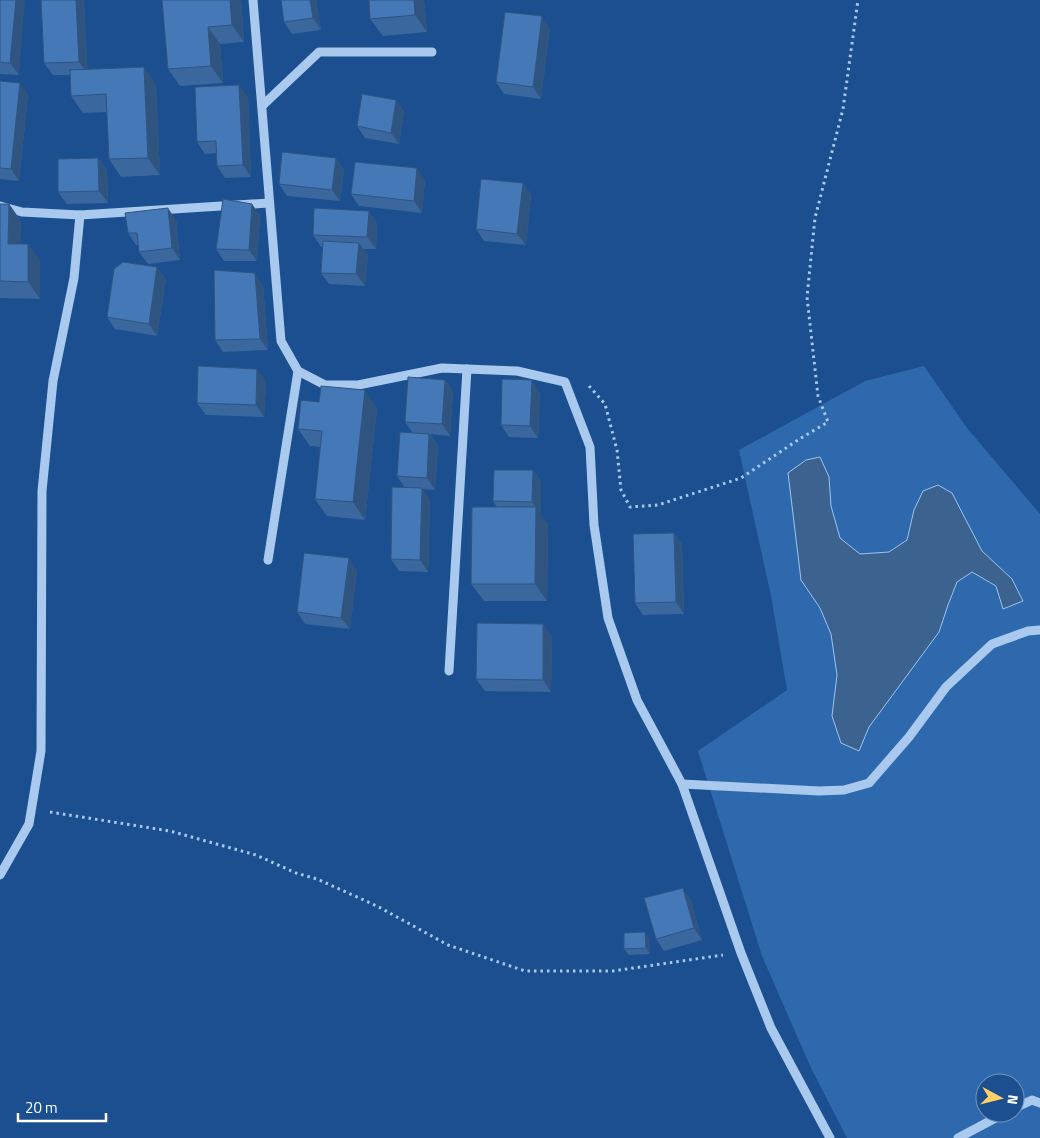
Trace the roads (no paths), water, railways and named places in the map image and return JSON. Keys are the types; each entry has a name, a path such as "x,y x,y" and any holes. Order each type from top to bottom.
{"street":[{"path":"253,0 281,341 298,371 325,385 358,385 442,368 517,371 565,382 590,447 594,525 608,618 637,700 682,784 741,954 771,1028 830,1138"},
{"path":"262,106 319,52 432,52"},
{"path":"0,206 22,212 80,215 269,203"},
{"path":"0,875 30,824 41,751 42,491 53,381 74,278 80,215"},
{"path":"449,671 467,369"},
{"path":"268,560 298,371"},
{"path":"682,784 819,791 844,790 869,783 909,738 946,687 992,644 1028,631 1040,630"},
{"path":"1025,1103 1032,1100 1040,1103"},
{"path":"958,1138 986,1123"}]}
